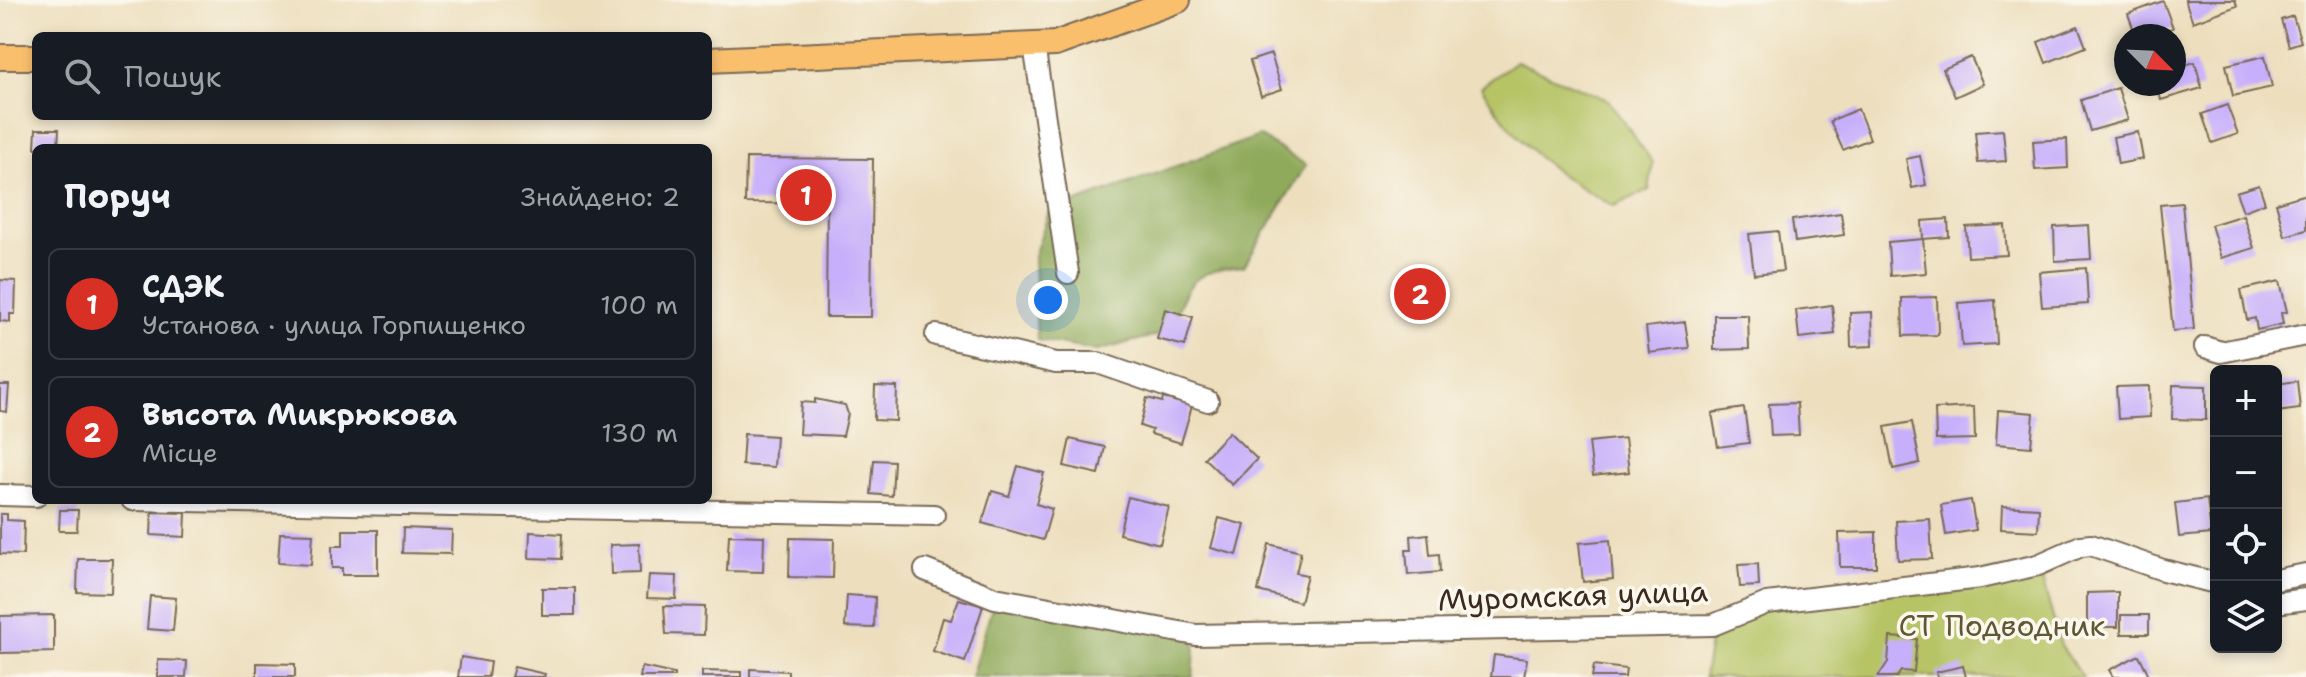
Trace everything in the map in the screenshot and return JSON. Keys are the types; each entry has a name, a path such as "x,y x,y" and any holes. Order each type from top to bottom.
{"main road":[{"path":"712,60 1055,44 1178,0"},
{"path":"0,57 32,57"}],"street":[{"path":"1034,45 1068,273"},
{"path":"936,335 1056,363 1098,363 1208,401"},
{"path":"2205,347 2221,352 2306,335"},
{"path":"0,495 32,496"},
{"path":"346,504 934,515"},
{"name":"Муромская улица","path":"925,570 995,598 1196,635 1713,625 1767,603 1980,578 2038,565 2081,546 2091,545 2163,570 2210,582"},
{"path":"2282,579 2306,574"},
{"path":"2282,602 2306,599"}],"green space":[{"path":"1516,61 1608,100 1653,163 1649,190 1614,206 1572,182 1538,157 1510,127 1481,87"},
{"path":"1259,136 1306,165 1244,266 1211,272 1193,282 1169,332 1097,351 1037,340 1034,256 1049,212"},
{"name":"СТ Подводник","path":"2038,565 2061,646 2083,677 1704,677 1713,625 1781,602"},
{"path":"995,598 1196,635 1193,677 971,677"}],"building":[{"path":"2185,0 2235,0 2237,6 2193,22"},
{"path":"2163,1 2172,24 2132,24 2128,14"},
{"path":"2293,16 2301,42 2289,46 2281,20"},
{"path":"2078,26 2086,47 2046,63 2038,42"},
{"path":"1271,54 1282,89 1261,96 1250,61"},
{"path":"2265,56 2272,87 2233,96 2226,65"},
{"path":"1971,57 1983,84 1955,97 1943,69"},
{"path":"2195,62 2202,88 2186,93 2186,65"},
{"path":"2114,89 2114,96 2120,96 2128,120 2090,131 2081,100"},
{"path":"2227,105 2238,134 2212,143 2202,114"},
{"path":"1858,109 1870,139 1843,150 1830,121"},
{"path":"36,129 59,129 58,144 35,144"},
{"path":"2003,130 2006,161 1978,163 1975,132"},
{"path":"2138,132 2143,159 2118,164 2113,137"},
{"path":"2067,139 2068,168 2035,170 2033,141"},
{"path":"1920,156 1926,185 1912,188 1906,159"},
{"path":"746,158 873,159 871,317 826,317 827,204 745,203"},
{"path":"2259,185 2265,203 2243,211 2236,192"},
{"path":"2306,194 2306,230 2285,236 2276,203"},
{"path":"2182,203 2194,329 2173,331 2160,205"},
{"path":"1841,213 1844,235 1795,242 1792,220"},
{"path":"2243,215 2254,248 2221,258 2211,225"},
{"path":"1948,219 1949,237 1923,239 1922,221"},
{"path":"2005,225 2007,255 1968,257 1966,227"},
{"path":"2089,225 2091,259 2055,261 2054,227"},
{"path":"1778,231 1783,271 1754,274 1749,234"},
{"path":"1923,239 1926,273 1890,276 1888,242"},
{"path":"2086,268 2088,304 2042,307 2039,272"},
{"path":"0,280 16,281 15,314 10,314 10,322 0,321"},
{"path":"2280,281 2287,312 2281,313 2283,324 2257,330 2255,318 2247,320 2241,290"},
{"path":"1937,297 1938,335 1903,336 1902,298"},
{"path":"1995,300 1997,344 1962,346 1959,303"},
{"path":"1832,305 1835,334 1799,338 1796,310"},
{"path":"1165,309 1193,317 1185,346 1157,339"},
{"path":"1872,312 1873,346 1851,347 1850,313"},
{"path":"1714,315 1748,315 1749,349 1714,350"},
{"path":"1685,322 1689,348 1649,353 1646,327"},
{"path":"2297,381 2300,409 2282,411 2282,383"},
{"path":"0,385 9,385 7,412 0,411"},
{"path":"2173,385 2206,386 2206,420 2172,419"},
{"path":"875,386 897,387 896,421 874,420"},
{"path":"2149,386 2150,417 2118,419 2116,387"},
{"path":"1147,398 1162,402 1163,398 1192,406 1181,443 1151,434 1152,430 1140,426"},
{"path":"815,399 845,405 848,414 843,436 799,434 801,402 815,403"},
{"path":"1797,403 1799,435 1771,436 1769,404"},
{"path":"1974,407 1975,439 1936,440 1935,409"},
{"path":"1744,408 1749,443 1718,447 1712,413"},
{"path":"1998,410 2034,413 2031,447 1996,444"},
{"path":"1912,422 1920,463 1893,469 1885,427"},
{"path":"1229,432 1257,459 1232,485 1204,458"},
{"path":"744,434 776,436 774,467 742,465"},
{"path":"1625,438 1629,472 1593,476 1589,442"},
{"path":"1070,439 1105,447 1099,474 1064,466"},
{"path":"874,460 894,461 892,496 871,494"},
{"path":"1018,466 1044,473 1036,504 1052,509 1043,540 982,523 992,491 1009,496"},
{"path":"1128,497 1169,507 1160,544 1119,534"},
{"path":"2207,499 2210,534 2179,537 2175,503"},
{"path":"1971,500 1976,530 1946,535 1941,505"},
{"path":"2002,506 2039,508 2038,531 2001,529"},
{"path":"60,510 78,510 77,531 59,531"},
{"path":"152,512 186,513 185,537 151,535"},
{"path":"0,514 7,514 7,520 24,521 23,555 0,554"},
{"path":"1219,518 1245,525 1237,555 1211,548"},
{"path":"1930,519 1932,559 1898,560 1896,521"},
{"path":"403,528 452,530 451,554 402,553"},
{"path":"343,530 378,530 378,575 342,575 342,568 332,568 332,546 343,546"},
{"path":"530,532 562,534 561,559 529,558"},
{"path":"1876,532 1876,567 1840,567 1839,533"},
{"path":"280,533 313,534 311,565 278,563"},
{"path":"1428,534 1430,555 1439,554 1440,572 1408,575 1406,550 1412,550 1411,536"},
{"path":"729,535 764,536 763,572 727,571"},
{"path":"790,538 834,539 833,578 789,577"},
{"path":"1610,540 1613,579 1583,582 1579,543"},
{"path":"639,544 640,573 611,574 610,545"},
{"path":"1269,544 1301,552 1296,573 1307,575 1300,602 1258,591"},
{"path":"78,559 112,559 111,593 77,592"},
{"path":"1758,564 1759,586 1740,587 1738,565"},
{"path":"649,575 677,576 676,599 647,598"},
{"path":"542,588 575,588 575,615 542,615"},
{"path":"2118,592 2118,627 2087,627 2087,593"},
{"path":"847,595 875,597 874,628 845,627"},
{"path":"150,596 176,598 173,631 147,629"},
{"path":"959,599 983,606 965,662 933,651 943,618 951,620"},
{"path":"664,606 705,607 704,635 666,634"},
{"path":"54,615 54,652 0,653 0,616"},
{"path":"2121,615 2149,615 2149,634 2121,634"},
{"path":"1890,637 1917,639 1914,672 1901,671 1897,677 1878,677 1888,662"},
{"path":"1494,655 1527,659 1524,677 1491,677"},
{"path":"2139,655 2150,677 2113,677 2109,670"},
{"path":"461,657 490,662 488,677 458,677"},
{"path":"158,660 187,661 186,677 158,677"},
{"path":"257,663 295,664 295,677 257,677"},
{"path":"1594,665 1626,669 1625,677 1592,677"},
{"path":"1963,666 1966,677 1937,677 1936,672"},
{"path":"514,667 545,674 544,677 511,677"},
{"path":"642,667 674,674 674,677 640,677"},
{"path":"750,669 788,671 788,677 750,677"},
{"path":"702,671 741,672 741,677 702,677"}],"place":[{"name":"СДЭК","path":"806,195"},
{"name":"Высота Микрюкова","path":"1420,294"}]}
